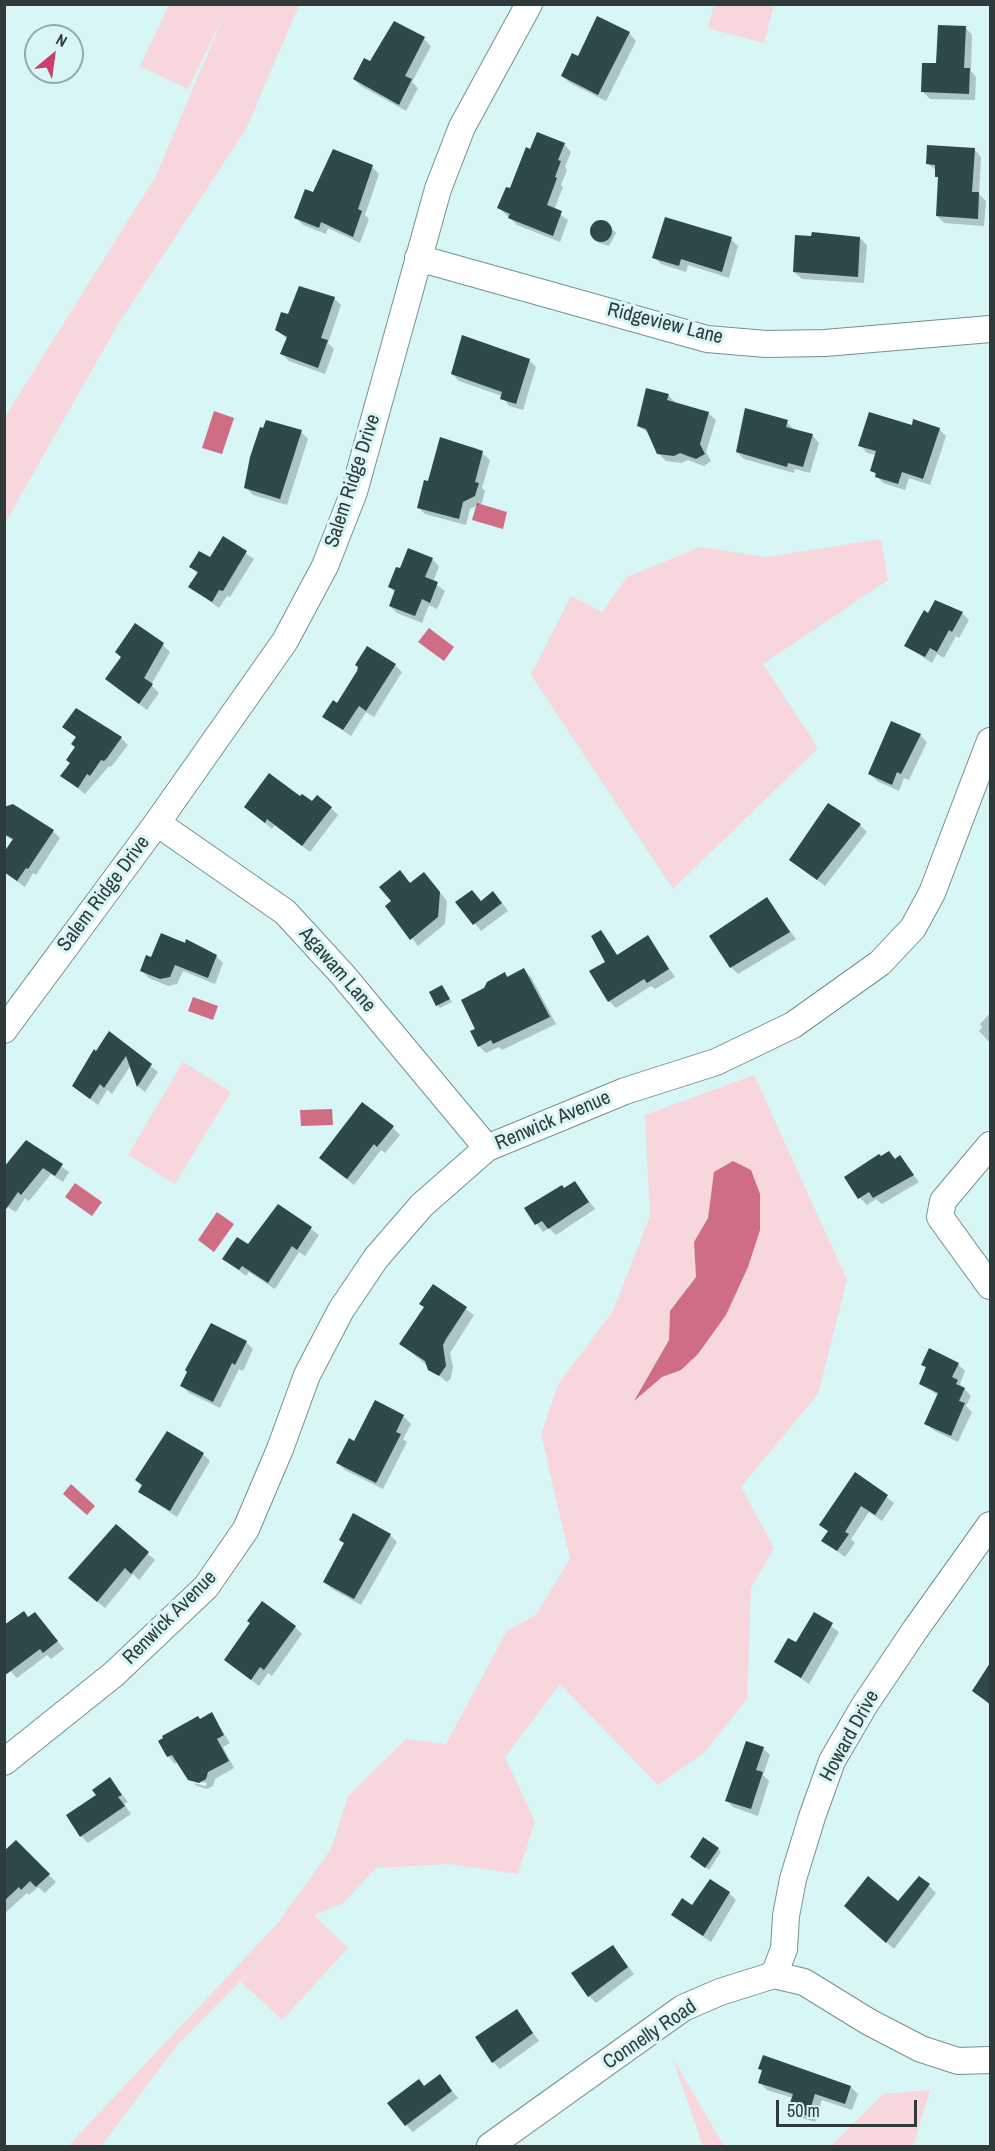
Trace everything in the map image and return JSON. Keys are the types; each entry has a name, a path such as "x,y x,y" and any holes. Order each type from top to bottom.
{"street":[{"name":"Salem Ridge Drive","path":"4,1030 157,823 285,641 325,566 354,492 438,189 462,127 529,4"},
{"name":"Ridgeview Lane","path":"418,258 706,339 766,344 825,343 990,329"},
{"name":"Renwick Avenue","path":"4,1762 114,1674 206,1587 246,1529 280,1449 307,1375 341,1310 376,1258 422,1206 487,1148 625,1090 726,1058 793,1025 880,963 914,928 933,893 990,741"},
{"name":"Agawam Lane","path":"157,823 285,912 342,974 487,1148"},
{"path":"990,1145 943,1201 940,1217 990,1286"},
{"name":"Howard Drive","path":"774,1975 784,1949 786,1916 794,1879 812,1817 832,1761 864,1706 990,1525"},
{"path":"774,1975 804,1982 869,2022 921,2049 958,2061 990,2060"},
{"name":"Connelly Road","path":"490,2146 683,2008 720,1992 774,1975"}],"shaded area":[{"path":"169,5 299,5 246,129 117,326 5,523 5,417 156,176 227,8 188,89 140,66"},
{"path":"714,5 774,5 764,43 708,28"},
{"path":"214,411 234,418 222,454 202,448"},
{"path":"477,503 507,512 503,529 472,520"},
{"path":"881,539 888,580 763,664 818,748 673,889 531,675 571,596 602,612 627,577 700,547 766,557"},
{"path":"429,628 454,647 444,661 418,642"},
{"path":"193,997 218,1006 213,1020 188,1011"},
{"path":"183,1062 231,1092 175,1184 128,1155"},
{"path":"754,1075 847,1280 818,1394 741,1487 774,1548 751,1588 747,1699 704,1753 658,1785 560,1684 505,1757 535,1822 518,1874 449,1864 376,1868 343,1903 314,1915 348,1948 282,2020 241,1982 261,1960 179,2043 101,2146 68,2146 278,1923 331,1849 348,1796 406,1739 446,1744 507,1631 536,1615 570,1559 541,1434 559,1383 613,1311 650,1216 645,1115","holes":["714,1172 726,1315 698,1354 681,1370 662,1377 635,1399 669,1340 670,1311 696,1277 694,1242 708,1218"]},
{"path":"332,1109 333,1125 301,1126 300,1110"},
{"path":"733,1161 751,1170 760,1194 760,1230 748,1267 726,1315 698,1354 681,1370 662,1377 634,1401 669,1340 670,1311 696,1277 694,1242 708,1218 714,1172"},
{"path":"75,1183 102,1202 92,1216 65,1197"},
{"path":"217,1212 234,1224 214,1252 198,1240"},
{"path":"71,1484 95,1506 87,1515 63,1494"},
{"path":"672,2057 724,2146 703,2146"},
{"path":"930,2090 913,2146 831,2146 883,2094"}],"building":[{"path":"597,16 630,32 598,95 561,76 572,53 578,56"},
{"path":"394,21 425,37 405,76 412,79 399,105 353,79 364,58 370,61"},
{"path":"938,25 966,26 964,68 970,68 969,94 921,92 922,63 936,63"},
{"path":"537,132 565,143 558,160 561,161 555,177 557,178 547,205 562,211 553,236 508,218 510,214 497,208 506,187 510,188 526,147 530,149"},
{"path":"927,145 975,148 972,192 979,192 978,219 936,216 938,177 935,177 935,165 926,164"},
{"path":"333,149 373,165 358,209 362,211 353,237 321,222 319,228 294,218 305,189 313,192"},
{"path":"665,217 732,237 722,272 681,259 679,266 652,258"},
{"path":"601,220 609,223 612,231 609,239 601,242 593,239 590,231 593,223"},
{"path":"812,232 860,237 858,277 793,272 795,235 811,236"},
{"path":"299,286 335,297 321,338 328,340 318,368 280,354 287,337 275,330 281,312 288,314"},
{"path":"462,335 530,359 516,404 500,399 502,392 451,374"},
{"path":"646,388 669,394 667,400 709,412 700,444 705,454 696,459 680,453 674,456 657,454 646,429 637,426"},
{"path":"745,408 788,420 786,427 813,434 803,467 788,463 787,467 736,452"},
{"path":"869,412 912,425 913,419 940,428 923,479 902,472 898,484 875,477 876,473 870,471 876,451 858,446"},
{"path":"266,420 302,430 280,499 244,488 250,457 260,427 263,428"},
{"path":"440,437 483,451 475,482 479,483 475,496 463,502 459,519 417,508 424,480 428,481"},
{"path":"223,536 247,551 223,591 219,590 212,602 188,587 198,572 189,567 199,551 210,557"},
{"path":"408,548 433,558 425,577 438,582 430,603 422,599 415,616 389,606 395,590 388,587 396,567 400,568"},
{"path":"935,600 963,612 952,632 949,630 937,652 930,648 925,657 904,646 924,610 928,613"},
{"path":"135,623 164,643 144,678 153,684 139,704 105,679 121,657 115,652"},
{"path":"367,646 396,664 366,711 359,706 343,730 322,717 333,700 337,703 357,671 358,667 355,665"},
{"path":"76,708 122,737 107,758 104,761 101,760 90,776 87,774 78,788 60,776 70,763 66,760 75,747 71,744 76,737 62,727"},
{"path":"891,721 921,734 901,774 897,772 892,785 868,774"},
{"path":"269,773 300,796 302,794 312,801 317,795 332,807 302,846 267,819 265,823 244,807"},
{"path":"828,803 861,824 817,880 789,860"},
{"path":"13,804 54,830 28,869 26,868 17,881 4,872 4,852 13,839 4,834 4,807"},
{"path":"400,870 410,883 424,872 440,892 438,917 410,940 385,906 391,901 379,887"},
{"path":"472,890 481,901 493,891 502,903 473,925 455,902"},
{"path":"767,897 790,932 730,968 709,936"},
{"path":"601,930 617,955 648,935 669,969 647,983 644,979 608,1002 589,971 605,962 591,936"},
{"path":"161,933 185,943 186,939 217,955 208,978 175,965 170,977 160,979 140,971 146,955 151,957"},
{"path":"524,968 550,1017 493,1044 491,1040 478,1047 470,1031 475,1029 461,1000 484,988 487,982 505,972 507,977"},
{"path":"442,985 450,999 436,1006 429,992"},
{"path":"109,1031 152,1064 137,1087 126,1056 104,1088 100,1084 90,1099 72,1086 94,1049 96,1051"},
{"path":"362,1102 394,1126 377,1147 374,1144 347,1179 319,1158"},
{"path":"26,1140 63,1164 55,1176 43,1168 21,1195 18,1192 4,1212 4,1167"},
{"path":"889,1151 895,1159 900,1155 914,1175 873,1198 869,1192 858,1199 844,1177 879,1154 881,1156"},
{"path":"575,1181 589,1202 548,1229 542,1221 535,1225 524,1208 562,1185 564,1188"},
{"path":"278,1204 312,1227 297,1250 292,1246 268,1283 242,1266 239,1270 222,1259 237,1237 248,1244"},
{"path":"433,1284 467,1307 443,1345 446,1366 439,1376 428,1370 425,1361 399,1344 424,1307 419,1304"},
{"path":"211,1323 247,1341 235,1365 232,1363 213,1402 180,1386 187,1372 185,1370"},
{"path":"929,1348 959,1363 952,1377 958,1380 956,1384 965,1388 959,1401 965,1403 951,1436 924,1424 938,1393 919,1384 926,1367 921,1365"},
{"path":"375,1400 404,1415 396,1432 401,1434 376,1483 336,1463 349,1438 354,1441"},
{"path":"167,1431 204,1453 170,1511 138,1492 142,1485 135,1480"},
{"path":"855,1472 888,1495 875,1515 861,1506 845,1532 849,1534 837,1551 821,1541 828,1531 819,1525"},
{"path":"353,1513 391,1534 354,1599 323,1582 344,1543 339,1540"},
{"path":"116,1524 149,1552 131,1574 125,1568 97,1602 68,1578"},
{"path":"262,1601 296,1626 264,1670 260,1667 251,1680 224,1660 250,1623 247,1621"},
{"path":"24,1611 28,1617 35,1612 58,1641 43,1653 40,1649 4,1676 4,1625"},
{"path":"814,1612 833,1623 801,1678 774,1662 788,1638 796,1642"},
{"path":"990,1663 990,1704 972,1691"},
{"path":"212,1712 224,1735 217,1739 229,1761 208,1772 206,1779 199,1783 188,1780 172,1755 167,1757 158,1741 163,1738 162,1736 198,1716 200,1719"},
{"path":"746,1741 764,1747 756,1770 763,1772 751,1809 725,1801"},
{"path":"110,1777 122,1795 118,1797 125,1806 80,1837 66,1815 96,1795 92,1790"},
{"path":"703,1837 719,1848 705,1868 690,1857"},
{"path":"16,1840 50,1874 36,1887 30,1881 21,1890 19,1887 4,1901 4,1851"},
{"path":"868,1876 898,1901 919,1876 930,1884 886,1943 844,1906"},
{"path":"710,1879 730,1892 703,1936 671,1915 682,1898 692,1905"},
{"path":"613,1945 628,1967 588,1997 571,1973"},
{"path":"517,2009 533,2033 492,2063 475,2037"},
{"path":"763,2055 851,2086 845,2104 815,2094 808,2116 788,2109 793,2094 758,2083 762,2070 758,2069"},
{"path":"440,2074 452,2091 405,2126 387,2103 419,2079 424,2086"}]}
